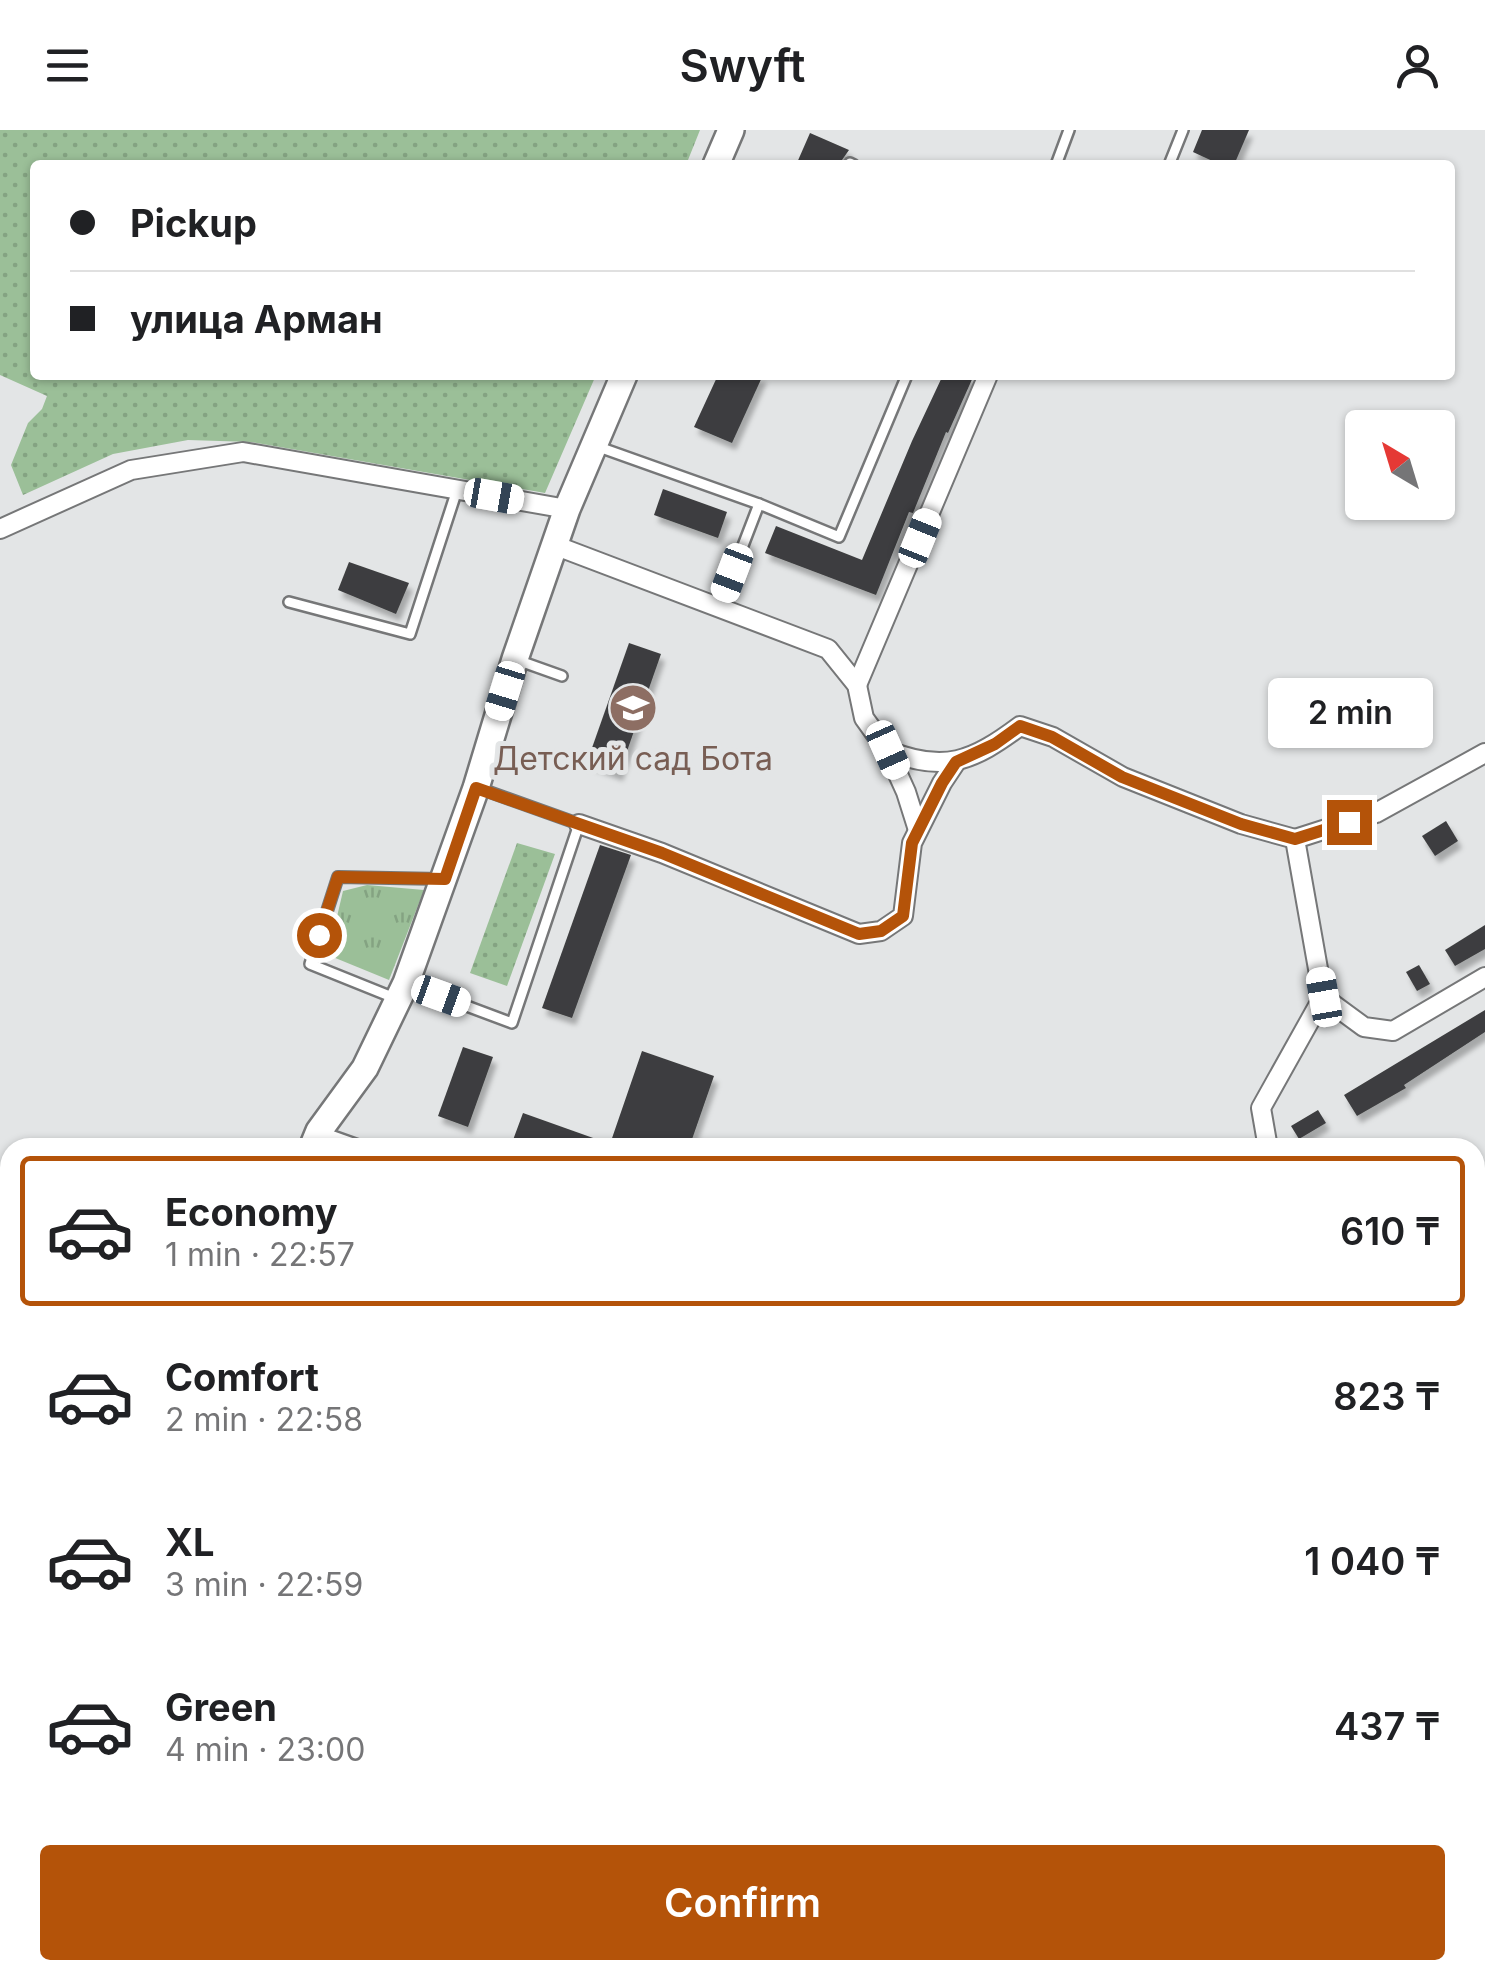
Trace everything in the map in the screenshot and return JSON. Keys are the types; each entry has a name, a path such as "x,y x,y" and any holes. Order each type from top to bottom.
{"main road":[{"path":"718,160 731,130"},
{"path":"316,1138 365,1068 402,991 476,788 566,509 622,380"}],"street":[{"path":"858,684 986,380"},
{"path":"0,529 131,470 243,452 566,509"},
{"path":"554,545 828,649 858,684 864,718 888,750 918,830"},
{"path":"888,750 930,762 956,762 995,744 1020,726 1052,737 1122,777 1241,824 1295,839 1376,813 1485,753"},
{"path":"579,824 662,853 859,934 881,931 903,916 912,843 956,762"},
{"path":"1266,1138 1261,1108 1324,997 1295,839"},
{"path":"1324,997 1364,1027 1393,1031 1485,977"}],"lane":[{"path":"1058,160 1069,130"},
{"path":"1171,160 1183,130"},
{"path":"594,445 839,537 905,380"},
{"path":"289,602 410,634 457,490"},
{"path":"719,608 759,504"},
{"path":"515,659 562,676"},
{"path":"445,879 338,877 310,964 512,1022 579,824 476,788"}],"green space":[{"path":"0,130 700,130 688,160 30,160 30,380 594,380 545,493 251,442 188,440 113,454 23,495 11,465 28,423 42,409 47,396 0,375"},
{"path":"517,843 555,854 507,986 470,973"},
{"path":"367,885 424,890 389,980 328,955 343,891"}],"building":[{"path":"1202,130 1249,130 1236,160 1210,160 1193,152"},
{"path":"810,133 849,150 842,160 798,160"},
{"path":"716,380 761,380 732,443 694,427"},
{"path":"941,380 972,380 913,513 909,512 876,595 765,553 776,526 862,560"},
{"path":"663,489 727,512 718,538 654,515"},
{"path":"349,562 409,583 396,614 338,590"},
{"path":"629,643 661,654 619,774 587,762"},
{"path":"1446,821 1458,841 1435,856 1422,836"},
{"path":"600,845 631,855 572,1018 542,1008"},
{"path":"1485,925 1485,949 1455,966 1445,950"},
{"path":"1419,965 1430,984 1417,991 1406,972"},
{"path":"1485,1010 1485,1032 1404,1085 1406,1088 1357,1116 1344,1095"},
{"path":"463,1047 493,1057 468,1127 438,1116"},
{"path":"642,1051 714,1076 692,1138 612,1138"},
{"path":"1318,1110 1326,1123 1301,1138 1291,1126"},
{"path":"523,1113 593,1138 514,1138"}],"place":[{"name":"Детский сад Бота","path":"633,708"}],"route":[{"path":"319,935 338,877 445,879 476,788 662,853 859,934 881,931 903,916 912,843 956,762 995,744 1020,726 1052,737 1122,777 1241,824 1295,839 1349,822"}]}
